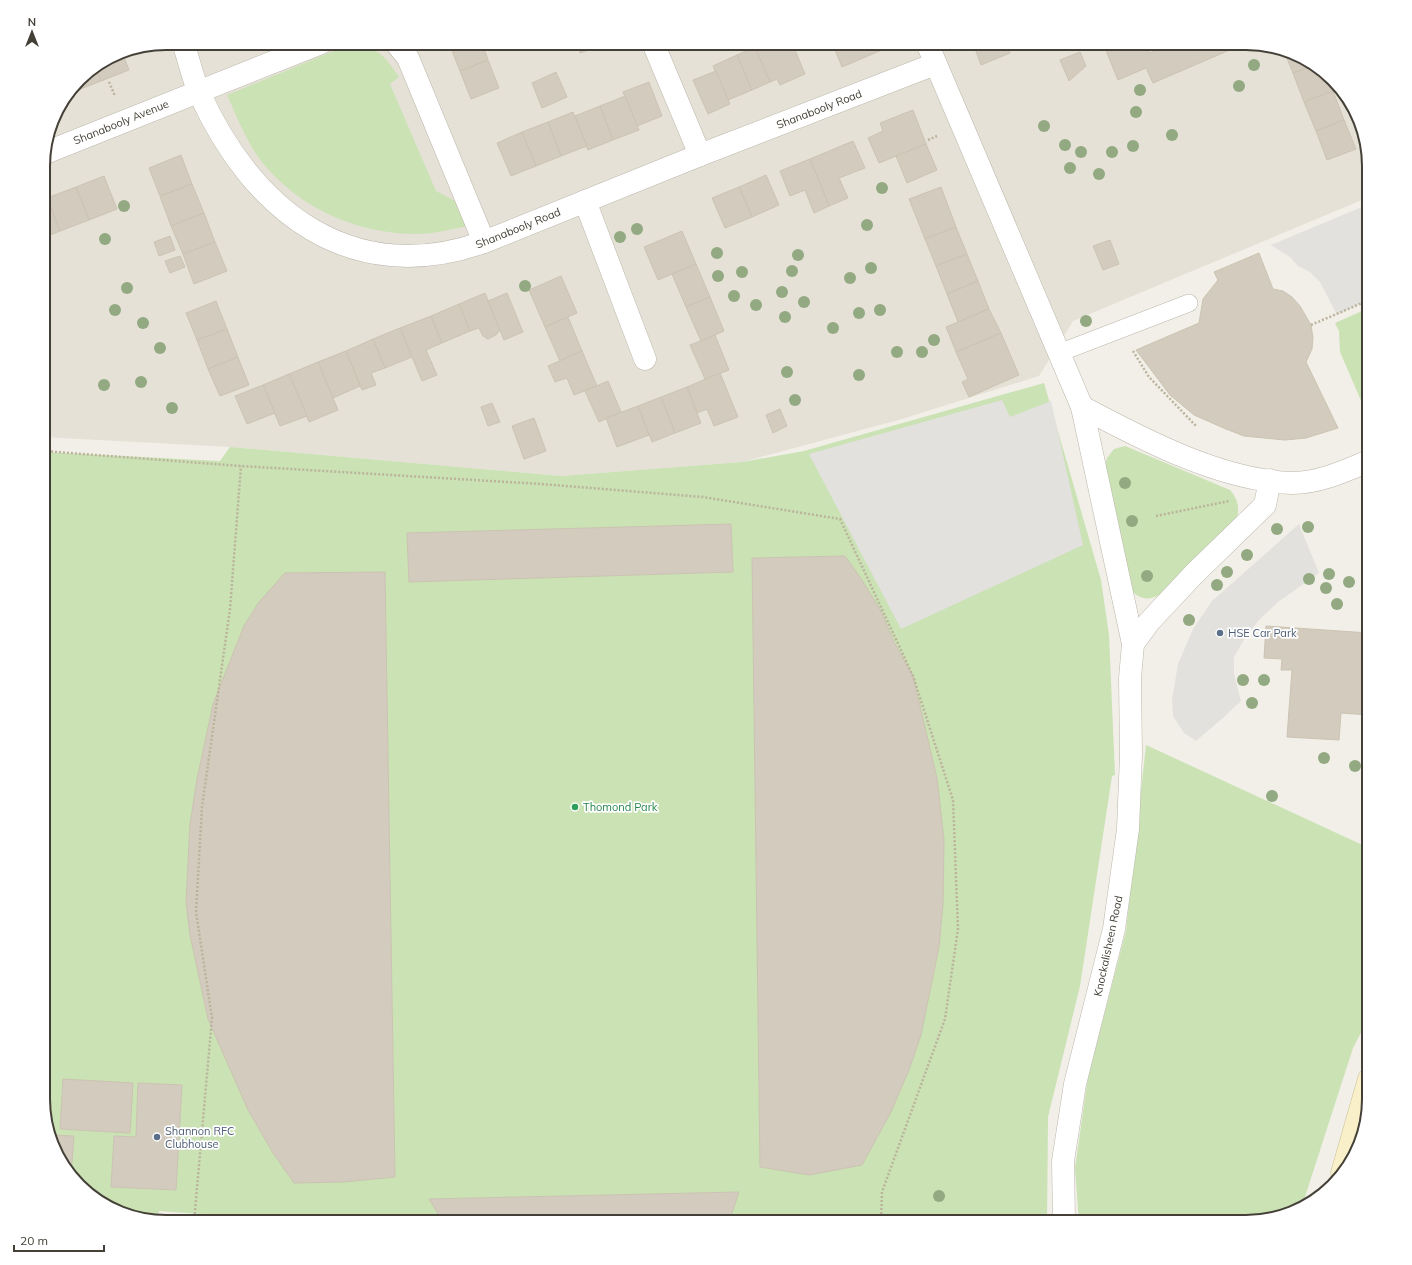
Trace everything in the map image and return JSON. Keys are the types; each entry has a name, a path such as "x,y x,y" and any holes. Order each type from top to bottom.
{"main road":[{"path":"1347,1154 1362,1104"}],"street":[{"name":"Shanabooly Road","path":"185,50 198,91 215,124 246,173 277,204 297,221 358,250 401,256 423,256 465,249 700,155 935,64"},
{"name":"Shanabooly Avenue","path":"51,151 303,50"},
{"path":"402,50 408,58 484,242"},
{"path":"656,50 700,155"},
{"name":"Knockalisheen Road","path":"930,50 1058,354 1082,407 1133,644 1128,829 1114,929 1075,1084 1063,1161 1064,1215"},
{"path":"585,202 645,359"},
{"path":"1082,407 1201,463 1234,474 1294,483 1315,480 1337,474 1362,464"},
{"path":"1133,644 1149,622 1194,574 1265,504 1270,480"}],"lane":[{"path":"1058,354 1189,303"}],"path":[{"path":"1311,325 1362,303"},
{"path":"1124,328 1136,358 1149,377 1197,428"},
{"path":"50,452 241,466 541,484 695,497 840,519 913,676 953,800 958,929 945,1020 882,1192 882,1215"},
{"path":"195,1215 212,1018 196,912 201,814 230,609 241,466"},
{"path":"1156,516 1234,500 1265,504"}],"shaded area":[{"path":"159,50 1253,50 1283,56 1297,62 1316,74 1328,84 1338,96 1350,115 1358,136 1362,159 1362,200 1073,321 1039,376 902,419 742,462 561,476 230,447 50,437 50,159 54,136 66,108 84,84 108,66 129,56"},
{"path":"1362,207 1362,302 1337,315 1320,282 1310,272 1298,266 1290,257 1271,245"},
{"path":"1002,400 1010,417 1051,401 1083,545 901,629 809,454"},
{"name":"HSE Car Park","path":"1299,524 1319,573 1278,602 1259,620 1245,638 1234,657 1234,674 1241,701 1196,741 1184,733 1173,716 1172,699 1178,664 1193,629 1212,601"}],"green space":[{"path":"336,50 374,50 378,52 383,56 399,77 390,84 436,191 457,202 468,226 423,234 396,233 355,225 317,208 299,197 283,184 261,161 244,134 227,95"},
{"path":"1362,311 1362,403 1340,352 1339,331 1335,323"},
{"name":"Thomond Park","path":"1044,383 1101,580 1109,635 1115,775 1112,776 1080,986 1048,1117 1047,1215 216,1215 159,1211 158,1215 136,1211 115,1203 96,1191 84,1181 74,1169 62,1150 54,1129 50,1106 50,452 220,461 230,447 561,476 742,462 804,451"},
{"path":"1125,446 1230,490 1236,499 1238,506 1237,517 1159,595 1151,598 1140,597 1130,589 1105,465 1107,458 1114,449"},
{"path":"1146,745 1362,845 1362,1031 1353,1048 1304,1198 1283,1209 1253,1215 1078,1215 1075,1168 1088,1077 1126,931"}],"building":[{"path":"452,50 484,50 488,60 460,71"},
{"path":"579,50 588,50 580,53"},
{"path":"748,50 756,50 770,82 752,90 737,55"},
{"path":"756,50 795,50 805,74 780,85 777,79 770,82"},
{"path":"835,50 882,50 842,67"},
{"path":"976,50 1009,50 1010,53 981,65"},
{"path":"1106,50 1148,50 1150,53 1157,50 1230,50 1153,83 1146,68 1118,80"},
{"path":"1080,52 1086,66 1069,81 1060,60"},
{"path":"737,55 752,90 728,100 713,66"},
{"path":"124,58 129,70 101,81 98,73"},
{"path":"1287,58 1307,68 1293,73"},
{"path":"488,60 499,88 471,99 460,71"},
{"path":"1307,68 1328,84 1333,91 1304,102 1293,73"},
{"path":"716,71 730,104 708,114 693,80"},
{"path":"556,72 567,97 542,108 532,83"},
{"path":"98,73 101,81 79,89"},
{"path":"649,82 662,116 637,126 623,92"},
{"path":"1333,91 1344,120 1316,131 1304,102"},
{"path":"625,96 639,130 613,140 600,106"},
{"path":"600,106 613,140 588,150 575,116"},
{"path":"913,110 926,144 879,163 868,138 883,131 880,123"},
{"path":"573,112 587,146 561,156 548,122"},
{"path":"1344,120 1356,149 1327,160 1316,131"},
{"path":"548,122 561,156 536,166 522,132"},
{"path":"522,132 536,166 511,176 497,143"},
{"path":"853,141 865,168 839,178 848,198 829,206 810,159"},
{"path":"926,144 937,170 907,183 896,156"},
{"path":"181,155 192,184 160,196 149,168"},
{"path":"810,159 829,206 814,213 805,190 790,196 780,171"},
{"path":"766,175 779,205 752,217 739,187"},
{"path":"104,176 117,209 89,220 76,187"},
{"path":"192,184 204,213 171,226 160,196"},
{"path":"76,187 89,220 60,231 50,206 50,197"},
{"path":"739,187 752,217 725,228 712,198"},
{"path":"941,187 956,227 925,239 909,199"},
{"path":"50,206 60,231 50,235"},
{"path":"204,213 215,242 183,254 171,226"},
{"path":"956,227 967,254 936,266 925,239"},
{"path":"682,231 696,264 658,280 644,247"},
{"path":"170,236 175,250 159,256 154,242"},
{"path":"1110,240 1119,264 1103,270 1093,246"},
{"path":"215,242 227,271 194,284 183,254"},
{"path":"1259,253 1273,289 1283,291 1292,297 1300,306 1311,325 1313,338 1312,349 1306,362 1338,428 1306,438 1285,440 1244,436 1194,415 1170,395 1136,350 1199,323 1203,299 1218,280 1214,272"},
{"path":"967,254 978,281 947,294 936,266"},
{"path":"180,256 185,267 170,273 165,261"},
{"path":"696,264 710,297 686,307 672,274"},
{"path":"561,276 577,313 545,327 529,290"},
{"path":"978,281 989,309 958,322 947,294"},
{"path":"485,293 500,330 496,335 488,339 483,336 479,328 470,331 459,304"},
{"path":"507,293 523,332 504,340 488,301"},
{"path":"710,297 724,331 701,341 686,307"},
{"path":"216,301 227,329 197,340 186,313"},
{"path":"459,304 470,331 442,343 431,316"},
{"path":"989,309 1001,333 956,352 946,327"},
{"path":"431,316 442,343 426,350 437,375 422,381 400,328"},
{"path":"568,317 582,351 560,361 545,327"},
{"path":"400,328 412,357 385,368 373,339"},
{"path":"227,329 238,357 208,369 197,340"},
{"path":"1001,333 1019,375 969,397 962,382 968,379 956,352"},
{"path":"715,335 729,370 705,379 690,345"},
{"path":"373,339 385,368 371,373 376,385 362,390 346,351"},
{"path":"346,351 360,386 333,398 318,362"},
{"path":"582,351 597,386 574,395 567,378 555,382 548,366"},
{"path":"238,357 249,385 220,396 208,369"},
{"path":"318,362 338,410 309,422 289,374"},
{"path":"720,373 738,417 714,426 707,409 697,413 687,387"},
{"path":"289,374 307,416 280,426 263,385"},
{"path":"608,381 621,412 599,422 585,391"},
{"path":"263,385 275,413 247,424 235,396"},
{"path":"687,387 701,423 675,433 661,397"},
{"path":"661,397 675,433 652,442 638,406"},
{"path":"492,403 500,422 488,426 481,407"},
{"path":"638,406 649,435 617,447 606,418"},
{"path":"780,409 787,426 773,433 766,415"},
{"path":"534,418 546,451 524,459 512,426"},
{"path":"731,524 733,572 409,582 407,533"},
{"path":"845,556 881,611 894,642 913,676 937,778 944,840 943,904 939,947 921,1035 909,1070 891,1112 862,1165 809,1175 760,1167 752,558"},
{"path":"385,572 395,1177 344,1182 294,1183 273,1153 248,1110 208,1019 190,935 186,902 190,824 197,779 213,704 244,626 259,602 285,573"},
{"path":"1266,626 1362,633 1362,714 1341,713 1339,740 1287,737 1292,670 1281,670 1282,659 1264,658"},
{"path":"63,1079 133,1083 130,1133 60,1129"},
{"name":"Shannon RFC Clubhouse","path":"138,1083 182,1085 176,1190 111,1187 114,1136 136,1137"},
{"path":"56,1135 74,1136 72,1166 62,1150"},
{"path":"739,1192 731,1215 439,1215 429,1199"}],"place":[{"name":"HSE Car Park","path":"1220,633"},
{"name":"Thomond Park","path":"575,807"},
{"name":"Shannon RFC Clubhouse","path":"157,1137"}]}
